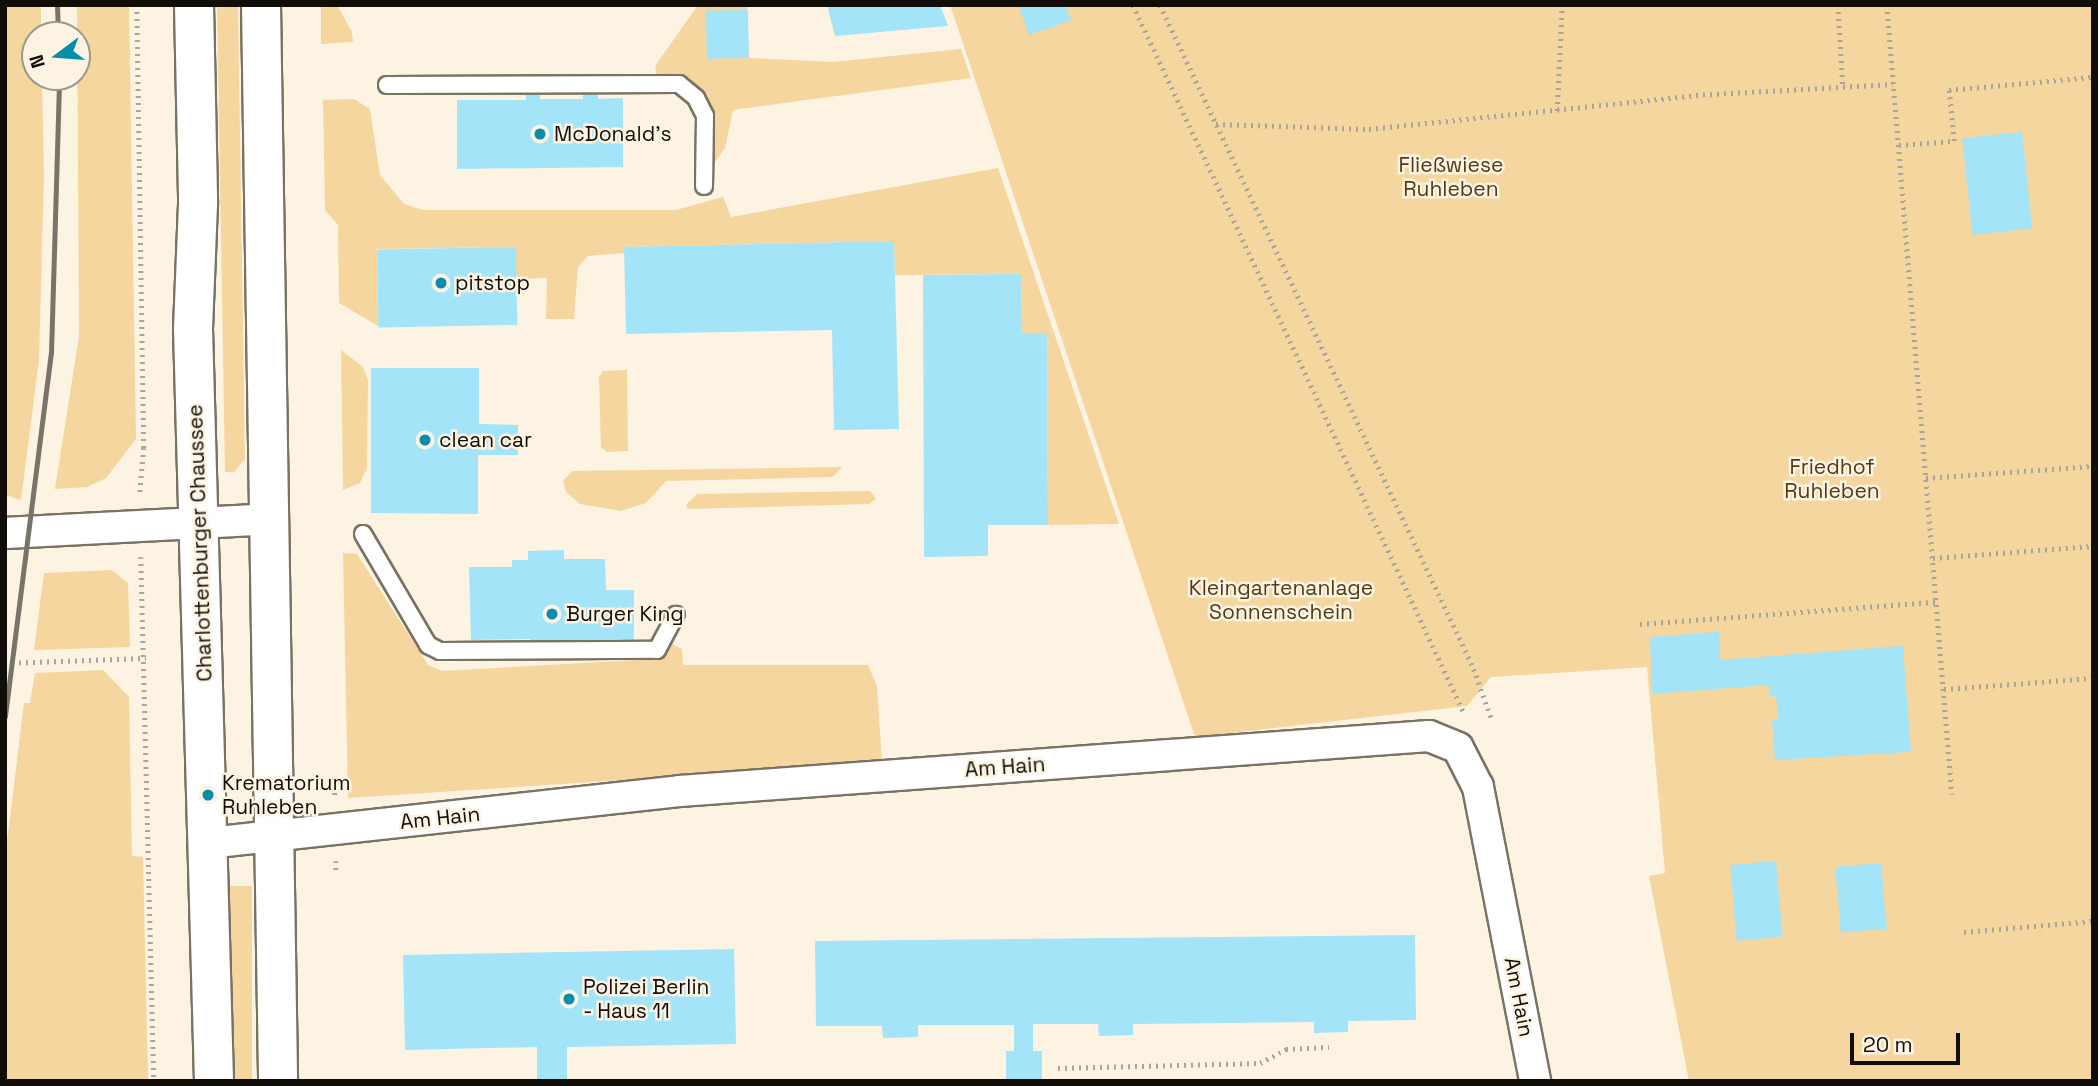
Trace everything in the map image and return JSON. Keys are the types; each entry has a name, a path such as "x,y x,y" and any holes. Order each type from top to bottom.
{"main road":[{"name":"Charlottenburger Chaussee","path":"194,5 198,204 193,329 214,1081"},
{"path":"261,5 278,1081"}],"street":[{"path":"5,533 269,519"},
{"name":"Am Hain","path":"209,843 680,791 1429,736 1458,748 1478,787 1535,1081"}],"lane":[{"path":"387,85 679,84 696,98 705,116 704,186"},
{"path":"363,534 428,645 440,651 657,650 676,615"}],"path":[{"path":"137,5 144,448 140,486"},
{"path":"1133,5 1468,721"},
{"path":"1160,5 1474,669 1492,720"},
{"path":"1557,111 1562,5"},
{"path":"1838,5 1843,85"},
{"path":"1887,5 1952,794"},
{"path":"1899,145 1954,141 1949,90 2093,77"},
{"path":"1216,124 1369,129 1843,85 1893,84"},
{"path":"1926,478 2093,466"},
{"path":"1933,558 2093,545"},
{"path":"142,568 154,1081"},
{"path":"1640,624 1936,602"},
{"path":"5,663 146,658"},
{"path":"1943,689 2093,678"},
{"path":"335,779 335,795"},
{"path":"1964,932 2093,921"},
{"path":"1058,1068 1260,1063 1286,1049 1329,1047"}],"green space":[{"path":"5,5 41,5 41,21 21,21 21,91 42,91 44,176 39,360 21,500 5,495"},
{"path":"77,5 129,5 136,439 106,478 87,487 55,489 79,336 78,91 91,91 91,21 77,21"},
{"path":"217,5 238,5 245,459 234,472 225,472"},
{"path":"321,5 337,5 352,32 353,42 321,44"},
{"path":"698,5 747,5 749,58 833,62 961,49 971,78 733,110 725,148 708,172 711,123 682,80 657,76 655,66"},
{"path":"950,5 2093,5 2093,1081 1689,1081 1649,876 1665,873 1647,667 1491,677 1467,706 1195,737"},
{"path":"354,99 370,109 380,175 404,204 423,210 676,210 723,197 731,217 998,168 1119,524 1048,525 1047,333 1022,333 1021,274 895,275 894,241 624,247 624,253 588,256 578,267 574,319 546,319 547,278 516,279 516,247 377,249 378,326 339,303 338,225 325,210 323,100"},
{"path":"341,350 363,367 368,380 367,468 360,483 343,490"},
{"path":"627,370 628,451 607,452 601,447 599,377 603,371"},
{"path":"842,467 833,477 666,481 646,503 621,511 580,504 566,492 563,481 572,471"},
{"path":"870,491 876,499 869,504 688,509 686,505 697,494"},
{"path":"343,553 357,554 428,665 442,671 655,659 668,642 682,649 683,665 868,665 877,686 882,763 348,798"},
{"path":"112,570 128,583 130,647 34,650 44,573"},
{"path":"103,670 129,697 132,856 143,857 148,1081 5,1081 5,858 24,703 30,703 35,673"},
{"path":"230,886 252,886 252,1081 230,1081"}],"building":[{"path":"827,5 940,5 948,26 835,36"},
{"path":"1018,5 1065,5 1071,20 1029,35"},
{"path":"748,10 749,58 707,59 706,11"},
{"name":"McDonald's","path":"525,86 540,86 540,99 583,99 583,86 598,86 598,99 623,98 623,167 457,169 457,100 526,100"},
{"path":"2022,132 2032,228 1972,235 1962,138"},
{"path":"894,241 899,429 834,430 832,330 626,334 624,247"},
{"path":"516,247 517,325 378,327 377,249"},
{"path":"1021,274 1022,333 1047,333 1048,525 988,525 988,556 924,557 923,275"},
{"name":"clean car","path":"371,368 479,368 479,424 518,425 518,455 478,455 478,514 371,513"},
{"name":"Burger King","path":"564,550 564,559 605,559 606,590 634,590 634,640 544,642 544,648 530,649 530,639 471,640 469,567 512,567 512,560 528,560 528,551"},
{"path":"1719,632 1720,660 1903,646 1911,752 1775,760 1772,720 1778,720 1776,696 1770,697 1769,685 1652,694 1650,637"},
{"path":"1776,861 1783,937 1737,941 1730,865"},
{"path":"1881,863 1887,929 1841,933 1835,867"},
{"path":"1415,935 1416,1020 1348,1021 1348,1032 1314,1033 1314,1022 1133,1024 1133,1035 1099,1036 1098,1024 1033,1024 1033,1051 1042,1051 1042,1081 1006,1081 1006,1051 1014,1051 1014,1025 918,1025 918,1037 883,1038 882,1026 816,1026 815,941"},
{"name":"Polizei Berlin - Haus 11","path":"734,949 736,1044 567,1047 567,1081 537,1081 537,1047 405,1050 403,955"}],"railway":[{"path":"57,5 58,21"},
{"path":"5,716 51,353 59,91"}],"place":[{"name":"McDonald's","path":"540,134"},
{"name":"pitstop","path":"441,283"},
{"name":"clean car","path":"425,440"},
{"name":"Burger King","path":"552,614"},
{"name":"Krematorium Ruhleben","path":"208,795"},
{"name":"Polizei Berlin - Haus 11","path":"569,999"}],"park label":[{"name":"Fließwiese Ruhleben","path":"1451,177"},
{"name":"Friedhof Ruhleben","path":"1832,479"},
{"name":"Kleingartenanlage Sonnenschein","path":"1281,600"}]}
